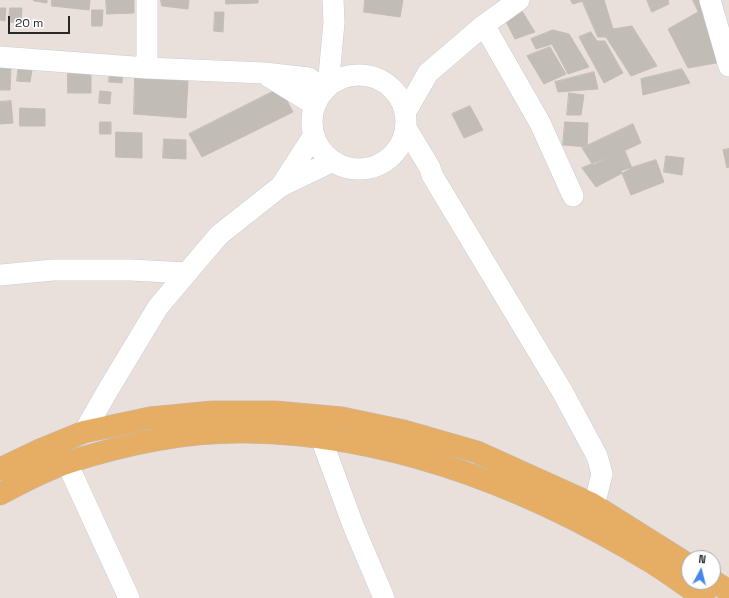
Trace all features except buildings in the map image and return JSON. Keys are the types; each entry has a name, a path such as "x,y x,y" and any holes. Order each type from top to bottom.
{"main road":[{"path":"0,469 40,450 84,432 150,418 212,412 276,412 342,418 404,431 477,452 592,504 681,560"},
{"path":"0,494 33,477 68,463 116,449 161,440 202,434 246,432 288,434 321,438 404,454 454,468 501,486 584,524 652,562 704,598"}],"street":[{"path":"147,0 147,68"},
{"path":"281,186 314,135 334,23 333,0"},
{"path":"314,135 321,149 333,161 347,167 363,169 379,164 392,155 401,143 406,120 428,73 484,25 519,0"},
{"path":"710,0 729,66"},
{"path":"334,23 352,76"},
{"path":"484,25 540,123 573,196"},
{"path":"0,58 147,68 264,73 309,78 322,94"},
{"path":"388,84 428,73"},
{"path":"322,94 339,79 352,76 371,76 388,84 396,92 402,102 406,120 432,175 562,391 597,456 602,474 597,494 584,524"},
{"path":"392,155 430,168"},
{"path":"84,432 158,308 219,235 281,186 333,161"},
{"path":"0,275 68,270 131,270 187,273"},
{"path":"321,438 353,525 384,598"},
{"path":"68,463 129,598"}]}
